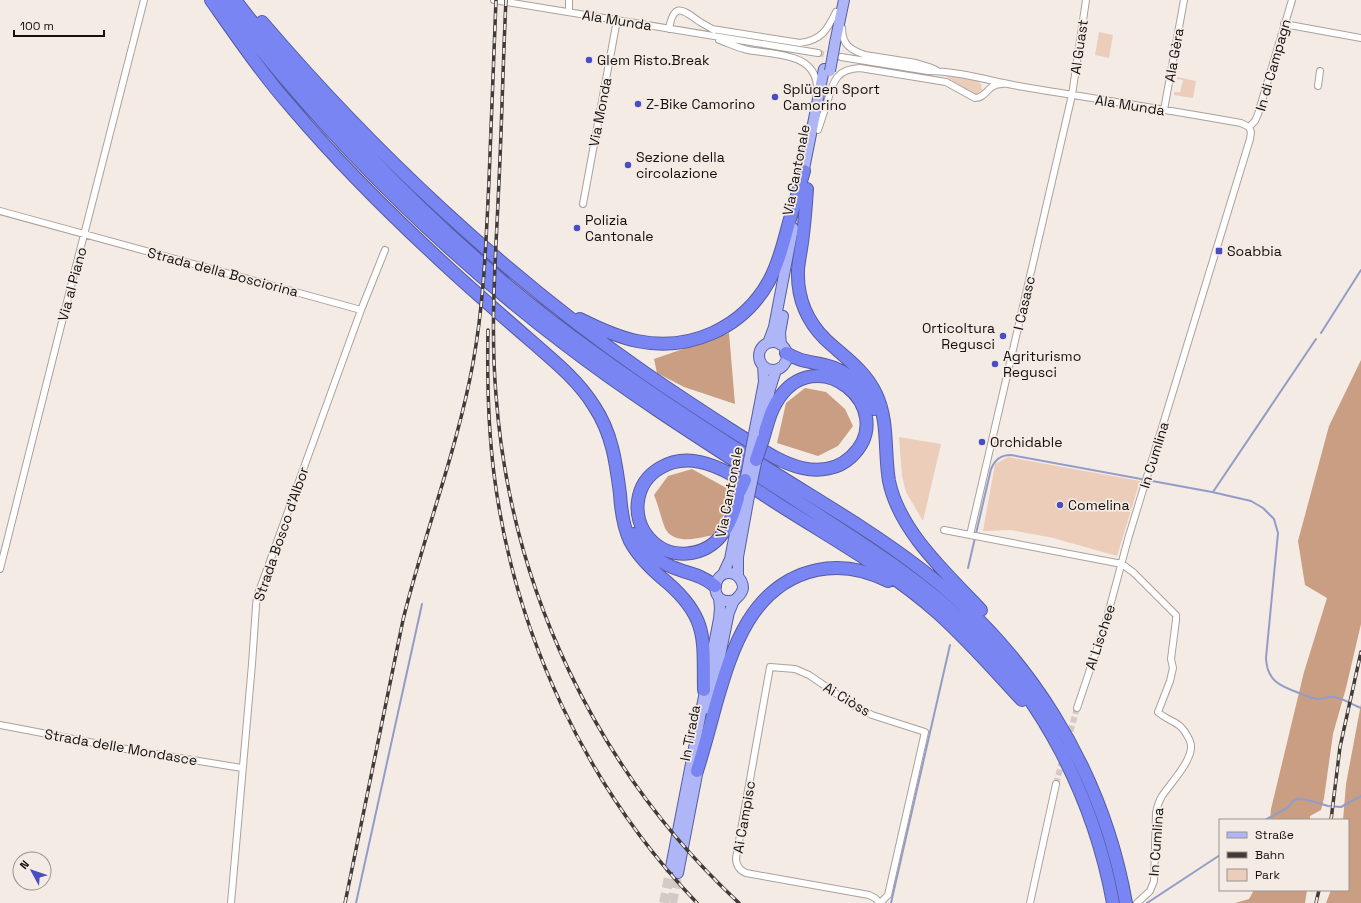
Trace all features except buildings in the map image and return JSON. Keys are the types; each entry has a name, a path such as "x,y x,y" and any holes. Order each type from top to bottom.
{"highway":[{"path":"211,0 268,79 306,125 350,173 425,246 562,368 588,396 604,423 611,441 615,458 621,508 626,532 630,542 649,567 680,594 691,607 702,631 704,642 704,690"},
{"path":"222,0 275,67 327,128 390,193 460,258 535,321 612,379 682,427 881,555 935,596 969,627 1000,661 1028,697 1052,735 1073,774 1091,820 1105,866 1113,903"},
{"path":"235,0 286,65 339,124 400,187 468,251 524,299 616,368 709,432 870,533 930,576 966,607 1000,642 1027,675 1062,728 1081,763 1100,808 1117,861 1126,903"},
{"path":"243,0 321,88 383,152 458,223 587,331 648,375 725,426 770,454 789,464 817,470 829,469 844,462 856,452 863,440 866,428 865,413 858,397 846,385 829,378 819,376 810,377 792,385 778,399 772,409 759,437 756,460"},
{"path":"534,288 588,323 614,334 637,341 661,344 684,342 699,339 716,332 744,314 760,295 769,281 780,256 804,170"},
{"path":"807,189 798,270 798,284 802,303 815,328 826,340 860,370 874,389 884,422 886,458"},
{"path":"784,349 803,361 823,364 838,369 852,378 870,399 875,411 893,494 908,525 934,559 1027,663 1052,701 1062,728"},
{"path":"744,490 723,534 701,551 681,554 662,549 647,536 639,520 637,507 643,484 655,471 664,465 678,461 693,461 708,464 738,479 847,548 904,586 925,603 953,627 975,649 1037,716 1052,735"},
{"path":"621,508 632,532 649,553 668,565 697,575 717,592"},
{"path":"697,771 725,674 735,647 754,613 764,600 780,586 800,575 815,570 830,568 848,569 863,571 881,577 925,603"}],"main road":[{"name":"Via Cantonale","path":"838,0 839,13"},
{"name":"Via Cantonale","path":"784,349 780,328 807,189 818,104 839,13 844,0"},
{"name":"Via Cantonale","path":"768,343 774,327 804,170 815,130"},
{"path":"775,342 784,349 787,357 785,363 780,368 770,370 763,366 760,362 759,354 762,348 768,343 775,342"},
{"name":"Via Cantonale","path":"759,437 764,382 763,366"},
{"name":"Via Cantonale","path":"723,574 730,559 744,490 776,370"},
{"name":"Via Cantonale","path":"738,576 738,556 744,490 756,460"},
{"path":"704,690 719,619 720,608 717,592 717,580 723,574 731,573 738,576 742,582 743,588 741,595 735,600 726,601 717,592"},
{"name":"In Tirada","path":"704,690 674,870 697,771 728,618 735,600"}],"street":[{"name":"Via al Piano","path":"0,569 144,0"},
{"name":"Ala Munda","path":"494,0 522,2 569,12 708,36 818,53"},
{"path":"569,0 569,12"},
{"name":"Al Guast","path":"1072,95 1086,0"},
{"name":"Ala Gèra","path":"1164,110 1184,0"},
{"name":"In di Campagn","path":"1249,126 1255,121 1258,114 1292,0"},
{"name":"Ala Munda","path":"669,29 673,14 682,10 712,29 736,40"},
{"name":"Ala Munda","path":"712,29 800,43 811,42 821,35 839,13"},
{"name":"Ala Munda","path":"839,13 843,40 852,49 865,55 922,64 938,71"},
{"name":"Via Monda","path":"583,204 617,20"},
{"path":"1284,24 1361,38"},
{"name":"Ala Munda","path":"708,36 746,49 796,58 807,64 814,74 817,87 815,130"},
{"name":"Ala Munda","path":"841,57 980,78 1011,85 1242,123 1249,126"},
{"name":"Ala Munda","path":"815,130 833,83 840,74 847,70 860,68 946,82"},
{"name":"Ala Munda","path":"928,71 936,74 946,82 975,98 981,97 993,85 1011,85"},
{"path":"1318,86 1320,71"},
{"path":"980,78 985,82 986,92"},
{"name":"I Casasc","path":"971,535 1072,95"},
{"name":"In Cumlina","path":"1137,903 1147,895 1154,881 1156,813 1158,803 1176,779 1186,760 1191,746 1182,728 1158,712 1170,681 1173,668 1171,659 1176,616 1122,564 1146,480 1250,139 1251,132 1249,126"},
{"name":"Strada della Bosciorina","path":"0,211 224,271 361,310"},
{"name":"Strada Bosco d'Albor","path":"231,903 256,606 259,591 361,310 385,250"},
{"path":"944,530 1122,564"},
{"name":"Al Lischee","path":"1076,708 1105,625 1122,564"},
{"name":"Ai Ciòss","path":"770,667 795,669 814,678 853,705 872,715 925,732"},
{"name":"Ai Campisc","path":"770,667 736,858 737,866 742,872 869,895 880,903 888,895 925,732"},
{"name":"Strada delle Mondasce","path":"0,725 131,750 242,768"},
{"path":"1030,903 1056,784"}],"green space":[{"path":"1099,32 1113,35 1109,58 1095,55"},
{"path":"945,76 976,80 981,84 982,90 978,94 973,94"},
{"path":"1177,77 1196,81 1193,98 1174,95 1174,92 1180,92 1183,80 1177,79"},
{"path":"899,437 941,444 923,521 906,492 902,476"},
{"name":"Comelina","path":"1008,457 1140,481 1117,556 1053,538 1011,530 983,531 995,464"}],"shaded area":[{"path":"729,333 735,404 684,387 657,373 654,359"},
{"path":"1361,360 1361,624 1346,688 1333,734 1321,810 1310,816 1310,819 1270,819 1271,809 1304,672 1327,598 1305,585 1298,541 1329,426"},
{"path":"805,388 826,392 845,409 853,426 838,446 818,456 777,443 786,403"},
{"path":"692,469 732,491 726,511 713,535 695,539 676,538 670,535 666,530 654,495 668,476"},
{"path":"1361,704 1361,903 1326,903 1331,891 1349,891 1349,819 1343,819 1346,784"},
{"path":"1253,891 1307,891 1305,903 1235,903 1249,899"}],"waterway":[{"path":"1321,333 1361,270"},
{"path":"1213,492 1316,339"},
{"path":"968,568 991,469 994,463 1004,456 1011,455 1212,492 1251,501 1263,508 1274,519 1278,533 1266,658 1269,672 1276,682 1292,690 1317,699 1335,697 1361,708"},
{"path":"356,903 422,604"},
{"path":"891,903 950,645"},
{"path":"1267,819 1287,808 1297,799 1308,800 1328,806 1341,807 1361,796"},
{"path":"1147,903 1219,856"}],"tunnel":[{"path":"818,53 835,56"},
{"path":"1068,740 1077,708"},
{"path":"1056,784 1063,758"},
{"path":"664,903 671,867"},
{"path":"672,903 678,873"}],"railway":[{"path":"345,903 403,620 458,428 477,340 486,249 496,0"},
{"path":"506,0 494,288 494,368 505,467 520,537 542,606 570,672 603,735 643,795 688,851 739,903"},
{"path":"488,330 488,402 494,474 504,533 519,592 538,649 561,705 589,758 621,809 657,858 697,903"},
{"path":"1331,819 1340,747 1361,652"},
{"path":"1316,903 1319,891"}],"place":[{"name":"Glem Risto.Break","path":"589,60"},
{"name":"Splügen Sport Camorino","path":"775,97"},
{"name":"Z-Bike Camorino","path":"638,104"},
{"name":"Sezione della circolazione","path":"628,165"},
{"name":"Polizia Cantonale","path":"577,228"},
{"name":"Soabbia","path":"1219,251"},
{"name":"Orticoltura Regusci","path":"1003,336"},
{"name":"Agriturismo Regusci","path":"995,364"},
{"name":"Orchidable","path":"982,442"},
{"name":"Comelina","path":"1060,505"}]}
